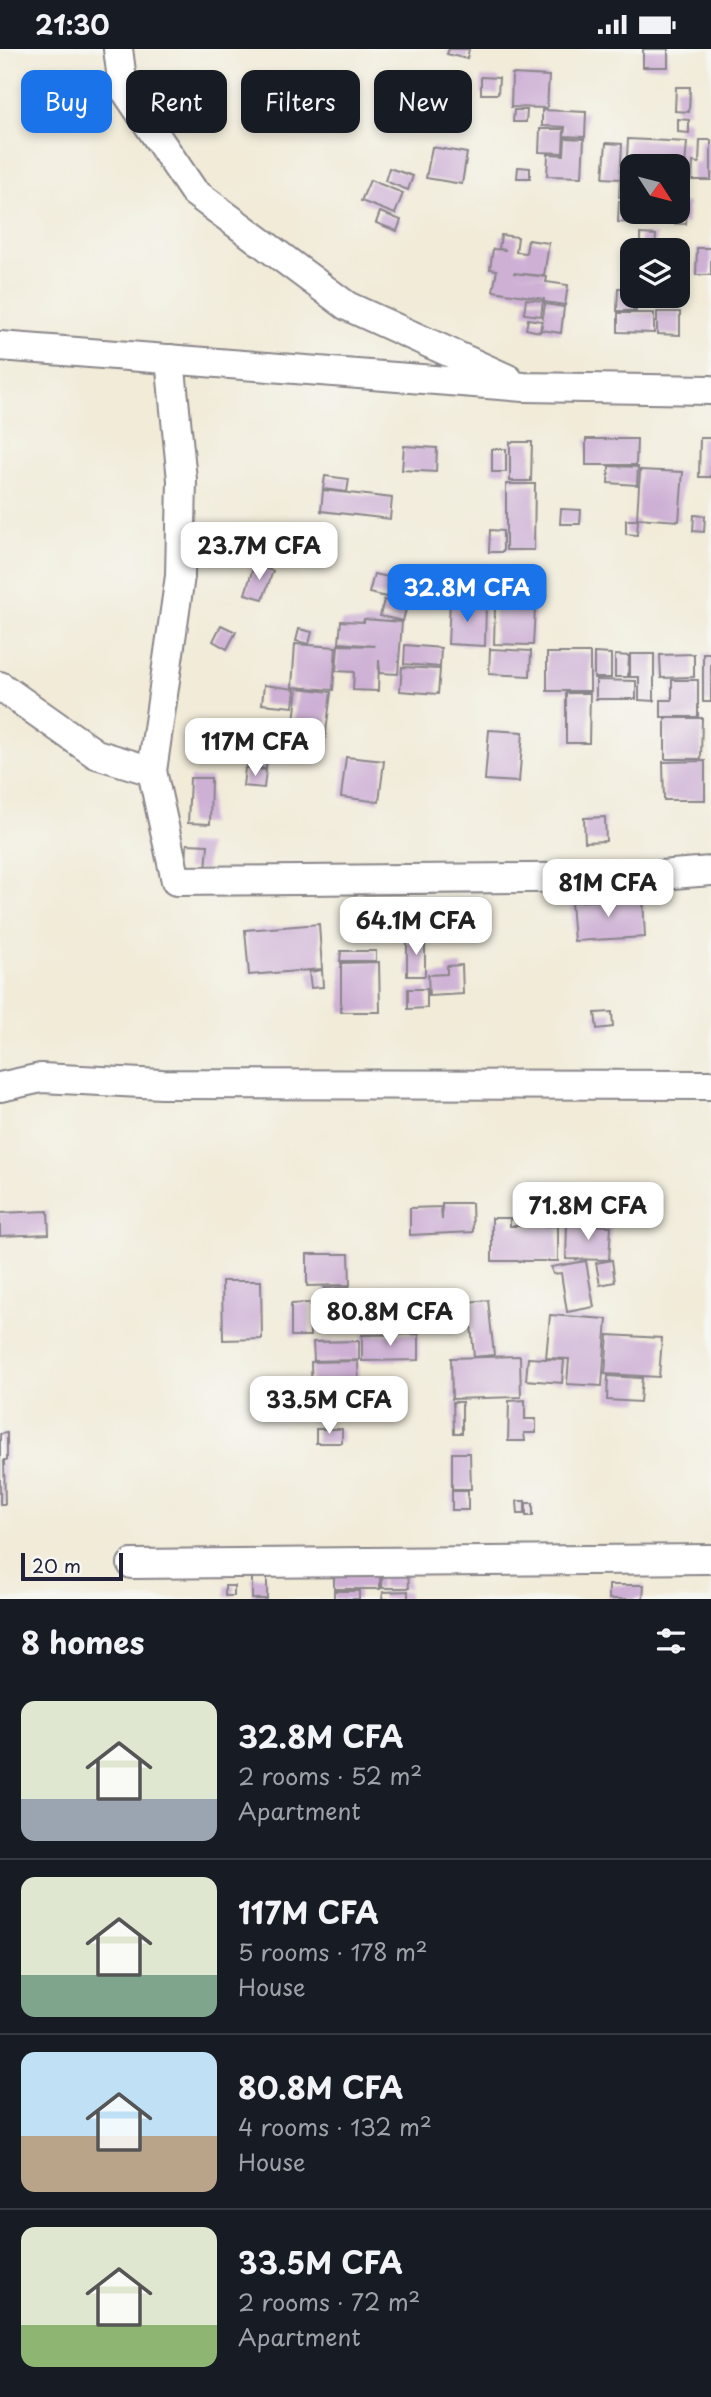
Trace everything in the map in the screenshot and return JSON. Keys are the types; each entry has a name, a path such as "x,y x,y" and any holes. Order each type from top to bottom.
{"street":[{"path":"118,49 122,87 194,193 347,306 524,387"},
{"path":"0,346 524,387 711,390"},
{"path":"170,359 182,480 180,576 152,771 176,881 634,877 711,871"},
{"path":"0,686 96,754 152,771"},
{"path":"0,1087 41,1078 162,1084 711,1085"},
{"path":"132,1564 711,1559"}],"building":[{"path":"449,49 469,49 467,59 447,54"},
{"path":"643,49 668,49 668,67 643,67"},
{"path":"512,74 549,76 547,108 511,107"},
{"path":"481,77 499,78 498,94 481,94"},
{"path":"676,87 690,87 689,112 675,111"},
{"path":"514,110 527,110 526,122 513,122"},
{"path":"542,110 586,112 585,137 564,136 565,127 542,126"},
{"path":"678,119 689,120 689,133 678,132"},
{"path":"540,129 564,129 563,153 539,152"},
{"path":"565,138 584,139 582,177 547,176 548,154 564,155"},
{"path":"628,139 687,142 686,154 627,154"},
{"path":"700,140 711,140 711,180 692,180 693,162 699,163"},
{"path":"606,143 622,144 620,179 603,178"},
{"path":"432,147 467,153 462,184 426,178"},
{"path":"518,167 530,168 530,178 517,178"},
{"path":"389,168 413,176 408,190 385,181"},
{"path":"370,180 403,193 395,214 361,201"},
{"path":"619,201 620,201 620,222"},
{"path":"380,212 401,220 397,231 376,223"},
{"path":"640,234 656,235 656,238 640,238"},
{"path":"501,235 518,237 516,252 526,253 528,240 549,243 544,276 513,273 547,277 546,282 568,285 565,305 493,291 497,270 490,269 493,249 506,250 499,249"},
{"path":"697,248 711,248 711,275 696,275"},
{"path":"620,288 620,308 636,308 636,311 617,311"},
{"path":"526,299 543,301 541,316 524,314"},
{"path":"545,304 564,307 561,333 541,330"},
{"path":"657,312 680,312 680,335 657,334"},
{"path":"618,313 654,313 654,333 618,332"},
{"path":"528,319 542,321 540,332 526,329"},
{"path":"700,438 711,438 711,477 699,477"},
{"path":"586,439 637,439 636,465 586,465"},
{"path":"510,442 532,442 531,481 510,481"},
{"path":"404,446 437,448 436,472 402,470"},
{"path":"492,449 506,449 506,472 492,472"},
{"path":"609,466 638,467 637,485 608,483"},
{"path":"640,470 683,472 679,521 637,518"},
{"path":"325,476 349,479 347,492 323,489"},
{"path":"506,484 535,484 534,550 506,550"},
{"path":"323,490 392,498 390,519 321,511"},
{"path":"561,509 581,510 580,524 560,524"},
{"path":"694,515 705,516 704,532 693,531"},
{"path":"626,520 638,520 637,535 626,534"},
{"path":"490,530 503,531 503,552 489,552"},
{"path":"254,565 273,571 263,599 245,594"},
{"path":"374,574 418,583 413,603 369,593"},
{"path":"384,600 407,605 403,621 380,616"},
{"path":"450,601 486,603 485,646 448,644"},
{"path":"495,606 535,608 533,645 494,644"},
{"path":"364,619 402,622 398,674 380,673 379,660 378,691 353,690 354,672 336,671 338,645 375,646 339,643 341,621 364,622"},
{"path":"221,625 236,632 227,649 213,641"},
{"path":"299,629 312,632 309,644 296,641"},
{"path":"295,644 336,647 333,690 292,687"},
{"path":"405,645 441,648 440,667 404,664"},
{"path":"490,649 531,651 530,676 489,674"},
{"path":"547,653 590,653 590,691 547,691"},
{"path":"594,653 611,654 611,678 594,678"},
{"path":"703,653 711,653 711,702 703,702"},
{"path":"630,654 654,654 654,701 639,700 639,677 630,677"},
{"path":"694,654 694,677 661,678 660,655"},
{"path":"615,655 629,656 628,677 615,677"},
{"path":"402,667 440,669 438,694 400,691"},
{"path":"596,680 636,681 636,699 596,699"},
{"path":"672,680 698,680 698,717 661,717 661,700 672,700"},
{"path":"264,685 295,689 293,707 262,704"},
{"path":"298,688 331,692 324,749 291,746"},
{"path":"566,693 590,693 589,743 566,743"},
{"path":"665,718 702,718 701,759 665,759"},
{"path":"489,730 523,732 519,782 485,780"},
{"path":"249,743 268,745 266,769 247,766"},
{"path":"346,757 384,761 379,802 341,797"},
{"path":"705,761 705,800 664,800 663,762"},
{"path":"245,768 266,770 264,788 243,786"},
{"path":"190,778 211,778 210,824 188,823"},
{"path":"605,817 606,841 585,842 584,818"},
{"path":"187,844 208,845 206,870 186,869"},
{"path":"643,898 645,937 574,941 571,902"},
{"path":"319,924 322,969 249,975 245,930"},
{"path":"407,939 425,939 425,976 407,976"},
{"path":"341,951 376,951 376,961 340,961"},
{"path":"379,962 380,1012 341,1012 341,963"},
{"path":"462,965 463,994 429,996 428,975 447,974 447,966"},
{"path":"322,970 323,987 311,988 309,972"},
{"path":"408,989 427,989 427,1008 408,1009"},
{"path":"612,1012 613,1027 597,1029 595,1013"},
{"path":"541,1191 559,1191 559,1206 542,1206"},
{"path":"442,1203 472,1203 473,1232 410,1235 410,1208 441,1207 442,1220"},
{"path":"48,1211 49,1234 0,1236 0,1213"},
{"path":"492,1218 510,1218 510,1226 558,1226 558,1261 492,1261"},
{"path":"567,1224 611,1226 609,1260 566,1259"},
{"path":"307,1254 349,1254 350,1285 307,1286"},
{"path":"612,1260 615,1282 600,1285 596,1263"},
{"path":"586,1261 594,1307 567,1312 561,1273 553,1274 551,1267"},
{"path":"222,1281 261,1281 262,1339 223,1340"},
{"path":"349,1287 349,1323 324,1324 324,1288"},
{"path":"488,1300 494,1355 474,1357 469,1302"},
{"path":"310,1303 310,1336 291,1336 291,1304"},
{"path":"550,1315 607,1319 602,1386 567,1384 569,1359 546,1358"},
{"path":"419,1334 419,1360 362,1361 362,1335"},
{"path":"608,1335 662,1338 659,1377 605,1374"},
{"path":"359,1341 359,1360 314,1361 313,1342"},
{"path":"520,1356 521,1397 452,1399 451,1358"},
{"path":"528,1358 564,1360 562,1383 526,1380"},
{"path":"358,1361 359,1400 312,1401 311,1362"},
{"path":"608,1376 642,1378 640,1402 607,1400"},
{"path":"525,1400 525,1419 536,1419 536,1433 524,1433 525,1441 508,1441 509,1401"},
{"path":"453,1402 462,1402 462,1433 454,1433"},
{"path":"316,1429 342,1429 342,1443 316,1443"},
{"path":"7,1433 7,1460 4,1460 5,1504 0,1504 0,1434"},
{"path":"452,1453 470,1453 471,1489 452,1489"},
{"path":"452,1491 468,1491 468,1510 452,1510"},
{"path":"517,1501 525,1501 525,1514 518,1514"},
{"path":"526,1503 533,1503 533,1516 526,1516"},
{"path":"408,1571 409,1588 382,1588 382,1572"},
{"path":"380,1572 380,1589 334,1589 334,1573"},
{"path":"252,1577 267,1577 267,1599 252,1599"},
{"path":"609,1585 644,1585 643,1599 609,1599"},
{"path":"225,1586 234,1586 234,1596 225,1596"},
{"path":"334,1591 359,1591 359,1599 334,1599"},
{"path":"408,1591 408,1599 382,1599 383,1592"}]}
